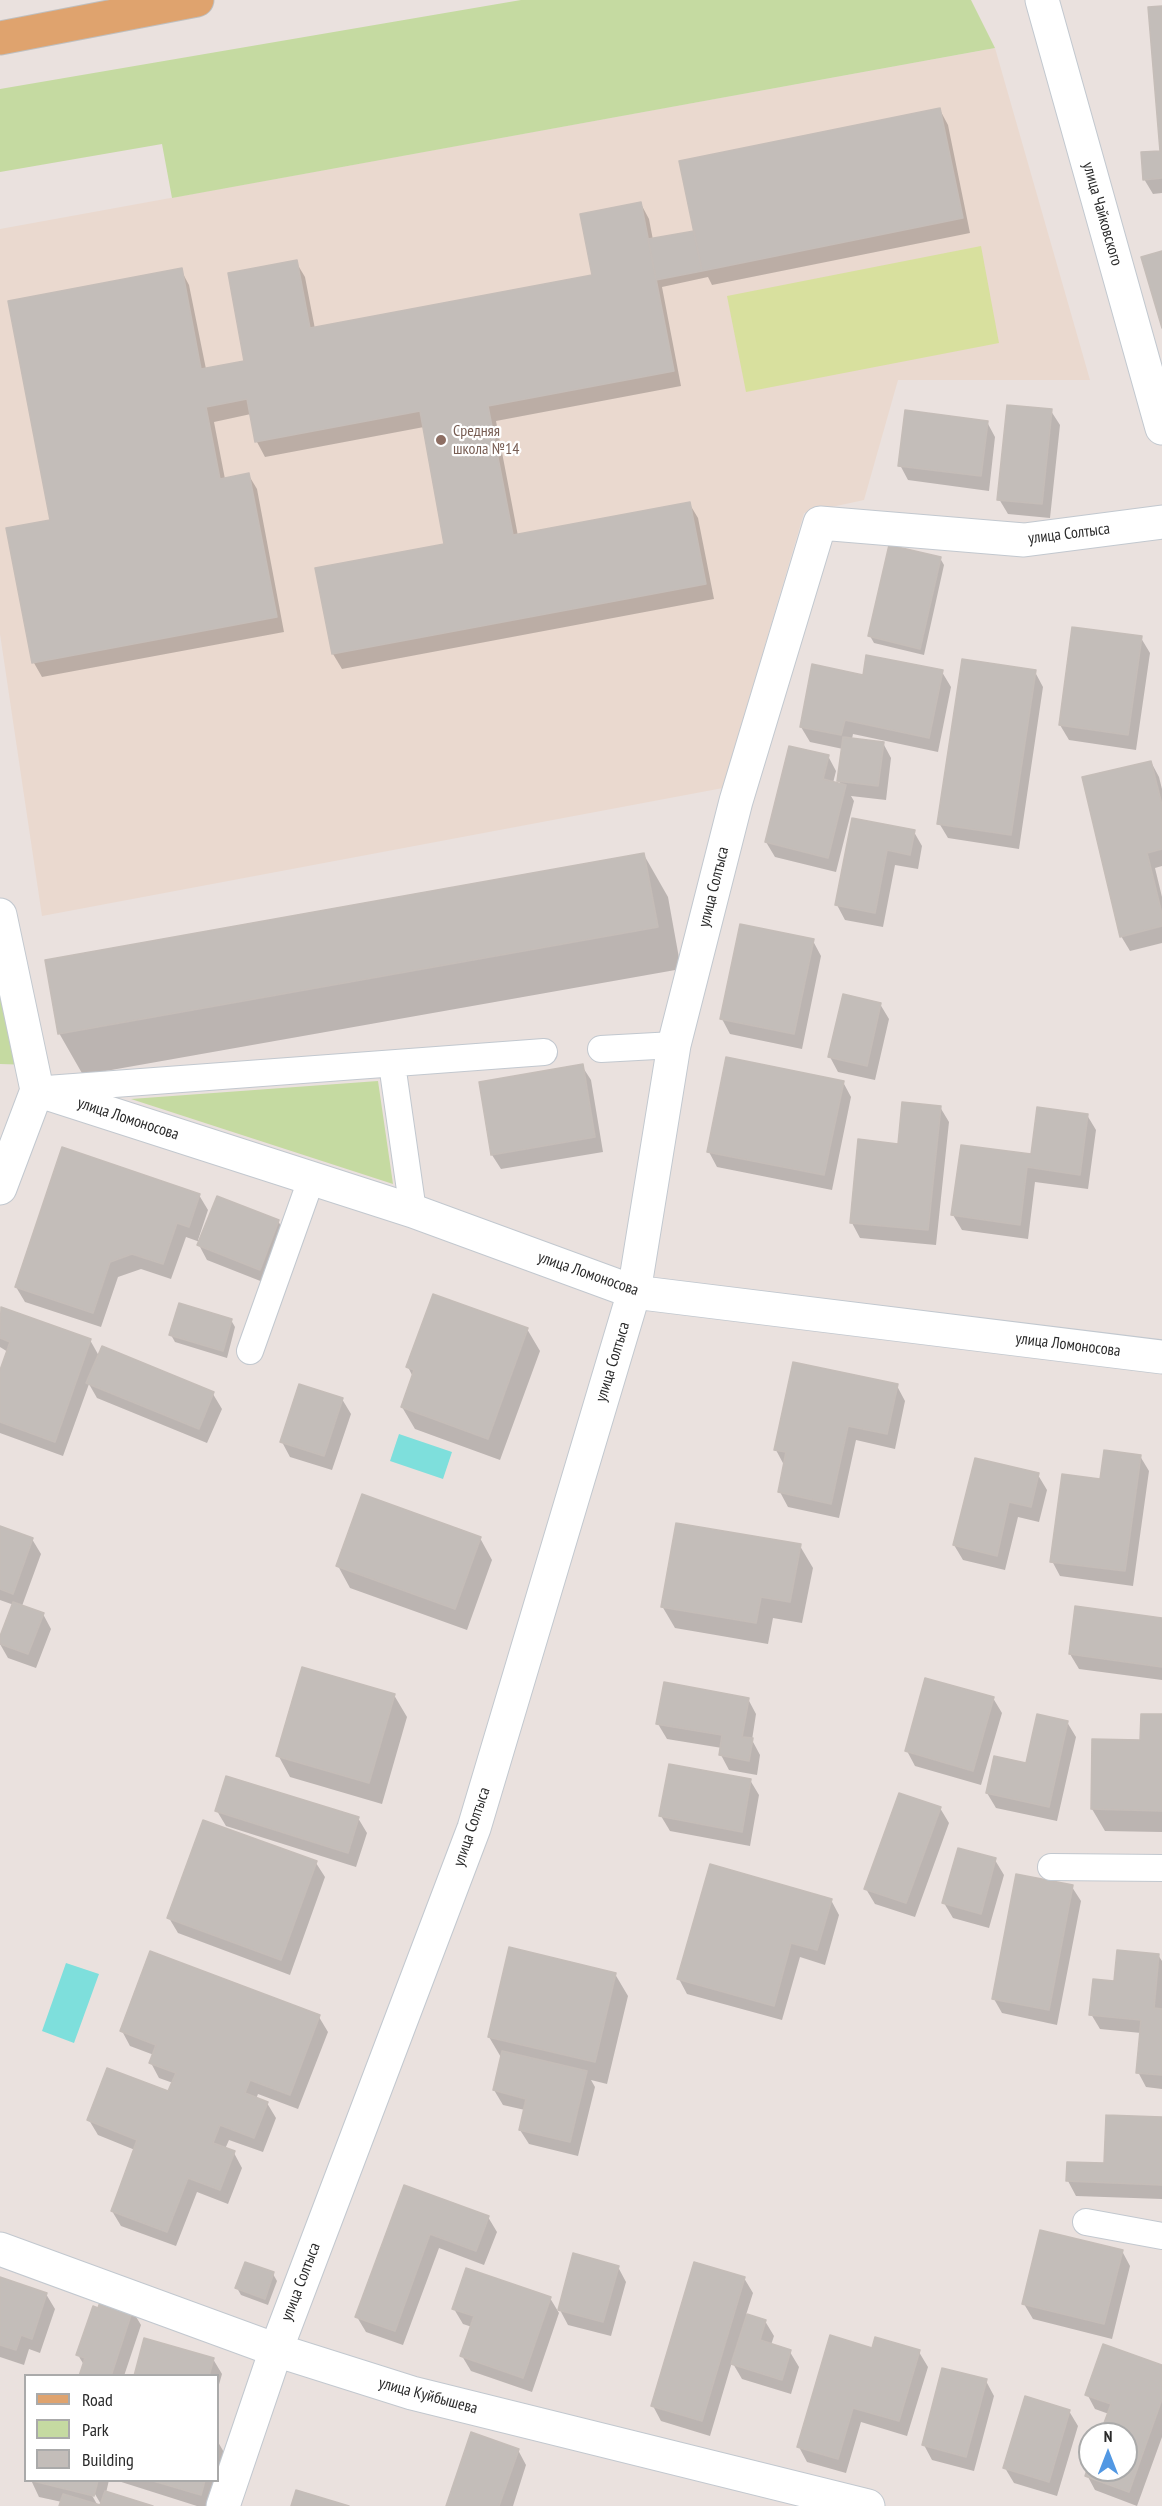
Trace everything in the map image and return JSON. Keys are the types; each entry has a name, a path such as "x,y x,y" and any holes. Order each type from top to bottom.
{"main road":[{"path":"0,38 197,0"}],"street":[{"name":"улица Чайковского","path":"1042,0 1162,428"},
{"name":"улица Солтыса","path":"223,2506 276,2350 474,1828 634,1292 674,1045 736,801 820,523 1024,540 1162,522"},
{"path":"0,915 37,1090 0,1188"},
{"name":"улица Ломоносова","path":"37,1090 312,1177 634,1292 1162,1357"},
{"name":"улица Куйбышева","path":"0,2249 276,2350 412,2393 868,2506"}],"lane":[{"path":"601,1049 674,1045"},
{"path":"37,1090 544,1052"},
{"path":"392,1064 412,1211"},
{"path":"250,1351 312,1177"},
{"path":"1051,1867 1162,1868"},
{"path":"1086,2222 1162,2236"}],"shaded area":[{"name":"Средняя школа №14","path":"995,48 1090,380 898,380 864,500 804,513 723,788 42,916 0,634 0,229"}],"green space":[{"path":"521,0 971,0 995,48 172,198 162,144 0,172 0,89"},
{"path":"981,246 999,343 746,392 727,296"},
{"path":"0,915 32,1065 0,1064"},
{"path":"378,1081 393,1184 131,1099"}],"water":[{"path":"399,1434 452,1452 443,1479 390,1461"},
{"path":"66,1963 99,1974 74,2043 42,2031"}],"building":[{"path":"1162,6 1162,178 1143,180 1141,152 1160,151 1148,7"},
{"path":"940,108 963,218 702,271 679,161"},
{"path":"641,202 674,371 488,406 513,535 690,502 706,584 332,654 315,568 444,544 420,411 255,442 247,399 206,407 220,479 249,473 277,617 32,663 6,528 50,520 8,301 182,268 201,369 244,361 228,273 297,260 310,328 592,275 580,214"},
{"path":"694,231 702,271 656,280 648,239"},
{"path":"1162,251 1162,328 1141,257"},
{"path":"1007,405 1052,409 1042,504 997,500"},
{"path":"905,410 988,421 981,476 898,466"},
{"path":"889,545 941,557 920,649 868,636"},
{"path":"1072,627 1142,636 1128,735 1059,725"},
{"path":"866,655 943,670 929,738 845,720 841,735 800,727 812,664 863,675"},
{"path":"962,659 1036,670 1011,835 937,824"},
{"path":"843,737 884,742 878,786 837,781"},
{"path":"789,746 829,755 823,779 846,785 828,858 765,842"},
{"path":"1151,761 1162,805 1162,849 1147,853 1162,914 1162,926 1120,937 1082,777"},
{"path":"852,818 915,830 910,855 887,850 875,913 835,905"},
{"path":"644,853 658,927 58,1034 45,960"},
{"path":"740,924 814,939 794,1034 720,1019"},
{"path":"843,994 881,1003 867,1066 828,1057"},
{"path":"726,1057 844,1081 824,1175 707,1152"},
{"path":"583,1064 595,1137 491,1155 479,1082"},
{"path":"902,1102 941,1106 928,1230 850,1223 858,1139 898,1144"},
{"path":"1037,1107 1088,1114 1080,1175 1027,1167 1020,1225 951,1215 961,1145 1031,1154"},
{"path":"62,1147 200,1194 189,1227 177,1223 163,1264 132,1254 110,1262 93,1313 15,1287"},
{"path":"217,1196 279,1220 260,1270 197,1245"},
{"path":"433,1294 528,1328 488,1439 401,1407 414,1370 406,1367"},
{"path":"179,1303 232,1319 223,1351 169,1335"},
{"path":"1,1307 91,1339 55,1442 0,1422 0,1370 10,1342 0,1338"},
{"path":"102,1346 214,1392 199,1429 86,1383"},
{"path":"793,1362 898,1384 887,1434 848,1426 831,1504 778,1492 786,1452 774,1450"},
{"path":"299,1384 343,1398 324,1456 280,1442"},
{"path":"1104,1450 1141,1455 1125,1571 1050,1562 1062,1474 1100,1479"},
{"path":"975,1458 1039,1473 1031,1507 1009,1502 997,1556 953,1545"},
{"path":"362,1494 481,1537 455,1609 336,1566"},
{"path":"676,1523 801,1544 790,1602 761,1597 756,1623 661,1607"},
{"path":"0,1526 33,1538 13,1594 0,1589"},
{"path":"13,1602 44,1613 28,1654 0,1644 0,1636"},
{"path":"1075,1606 1162,1618 1162,1667 1069,1654"},
{"path":"302,1667 395,1694 369,1783 276,1756"},
{"path":"925,1678 994,1697 973,1771 905,1751"},
{"path":"664,1682 749,1698 742,1737 753,1738 749,1761 719,1755 722,1735 656,1724"},
{"path":"1037,1714 1068,1721 1049,1807 986,1793 994,1756 1026,1763"},
{"path":"1141,1714 1162,1714 1162,1811 1091,1809 1092,1739 1140,1740"},
{"path":"669,1764 751,1779 742,1832 659,1816"},
{"path":"226,1776 359,1817 348,1853 215,1811"},
{"path":"899,1793 941,1807 906,1903 864,1889"},
{"path":"203,1820 317,1861 281,1960 167,1918"},
{"path":"958,1848 996,1858 981,1914 942,1903"},
{"path":"710,1864 832,1899 817,1950 791,1943 774,2006 677,1979"},
{"path":"1016,1874 1073,1885 1049,2010 992,1999"},
{"path":"509,1947 616,1973 595,2062 488,2037"},
{"path":"1117,1950 1159,1954 1154,2008 1162,2009 1162,2075 1136,2073 1141,2020 1089,2015 1093,1979 1114,1981"},
{"path":"150,1951 320,2015 290,2095 250,2080 245,2093 268,2102 254,2138 220,2125 213,2143 235,2151 220,2190 188,2178 167,2232 111,2211 137,2140 87,2120 107,2068 168,2091 176,2073 149,2063 156,2045 120,2031"},
{"path":"502,2051 587,2071 570,2142 519,2130 526,2099 493,2090"},
{"path":"1106,2115 1162,2117 1162,2185 1066,2181 1067,2162 1104,2163"},
{"path":"404,2185 489,2216 476,2251 430,2234 395,2331 355,2317"},
{"path":"1040,2230 1123,2250 1104,2324 1022,2304"},
{"path":"573,2253 619,2266 603,2322 558,2310"},
{"path":"245,2262 274,2272 265,2299 235,2288"},
{"path":"694,2262 745,2277 702,2421 651,2406"},
{"path":"466,2268 551,2297 523,2378 460,2356 474,2316 452,2309"},
{"path":"0,2277 47,2293 32,2339 21,2335 16,2350 0,2345"},
{"path":"101,2299 133,2309 112,2374 80,2374 85,2358 76,2355 93,2306 98,2308"},
{"path":"747,2314 766,2320 760,2340 791,2350 782,2380 731,2364"},
{"path":"830,2335 872,2348 875,2337 920,2350 899,2421 853,2408 838,2459 797,2447"},
{"path":"144,2338 214,2358 210,2374 135,2374"},
{"path":"1103,2344 1162,2365 1162,2399 1138,2467 1138,2422 1104,2422 1111,2404 1085,2395"},
{"path":"942,2368 987,2379 966,2457 922,2445"},
{"path":"1025,2396 1070,2410 1049,2482 1003,2468"},
{"path":"471,2432 519,2449 499,2506 446,2506"},
{"path":"37,2482 98,2482 94,2496"},
{"path":"157,2482 204,2482 201,2495"},
{"path":"1102,2482 1133,2482 1129,2492"},
{"path":"296,2490 349,2506 291,2506"},
{"path":"105,2491 153,2506 59,2506 63,2494 100,2505"}],"place":[{"name":"Средняя школа №14","path":"441,440"}]}
